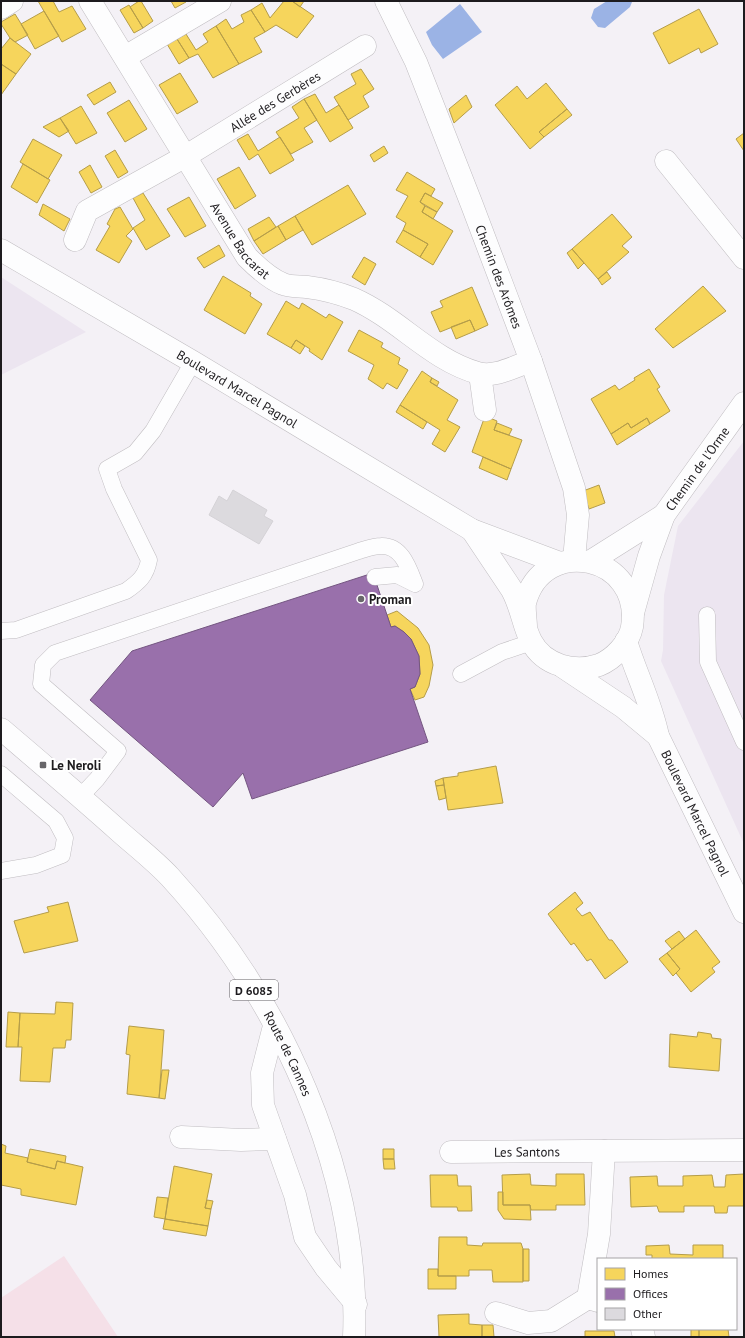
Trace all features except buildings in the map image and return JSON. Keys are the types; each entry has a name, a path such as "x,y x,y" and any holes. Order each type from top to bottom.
{"street":[{"path":"1,8 12,1"},
{"name":"Avenue Baccarat","path":"90,1 247,257 257,267 284,284 325,290 353,299 376,310 428,349 457,365 480,374 497,373 531,361"},
{"path":"125,57 220,1"},
{"name":"Chemin des Arômes","path":"386,1 418,69 472,205 531,361 574,488 578,515 575,562"},
{"name":"Allée des Gerbères","path":"75,240 87,211 186,156 365,46"},
{"path":"666,161 744,258"},
{"name":"Boulevard Marcel Pagnol","path":"3,256 193,362 472,530 575,562"},
{"path":"480,374 485,410"},
{"name":"Chemin de l'Orme","path":"633,614 649,556 664,515 744,402"},
{"name":"Chemin de l'Orme","path":"575,562 664,515"},
{"name":"Boulevard Marcel Pagnol","path":"472,530 513,592 529,634"},
{"path":"575,562 607,568 621,580 629,595 633,614 631,630 626,641 617,654 597,666 590,668 572,668 558,665 542,655 529,634 525,604 532,585 545,571 575,562"},
{"name":"Boulevard Marcel Pagnol","path":"626,641 634,666 653,710 658,736 744,912"},
{"name":"Boulevard Marcel Pagnol","path":"558,665 623,707 658,736"},
{"name":"Route de Cannes","path":"1,728 169,875 218,936 238,964 274,1026 288,1052 313,1110 332,1162 348,1235 356,1304 354,1337"},
{"path":"274,1026 262,1073 263,1106 295,1195 305,1236 326,1268 356,1304"},
{"path":"181,1137 241,1140 275,1139"},
{"name":"Les Santons","path":"451,1152 744,1150"},
{"path":"496,1313 528,1323 551,1321 593,1299 604,1151"}],"lane":[{"path":"1,631 16,630 126,591 139,582 147,572 149,560 114,489 107,469 135,453 148,436 193,362"},
{"path":"80,797 97,779 118,751 41,684 43,665 55,653 359,551 380,546 387,546 396,551 406,562 415,584 397,575 375,577"},
{"path":"708,615 708,662 744,742"},
{"path":"461,674 502,652 529,634"},
{"path":"1,774 56,821 65,838 62,855 36,865 1,871"}],"shaded area":[{"path":"1,277 86,332 1,375"},
{"path":"744,441 744,844 661,661 663,650 664,595 678,526"},
{"path":"64,1256 118,1337 1,1337 1,1298"}],"water":[{"path":"607,1 632,2 630,7 605,28 598,27 591,18 594,9"},
{"path":"460,4 482,32 443,59 432,45 426,32"}],"place":[{"name":"Proman","path":"361,599"},
{"name":"Le Neroli","path":"43,765"}]}
